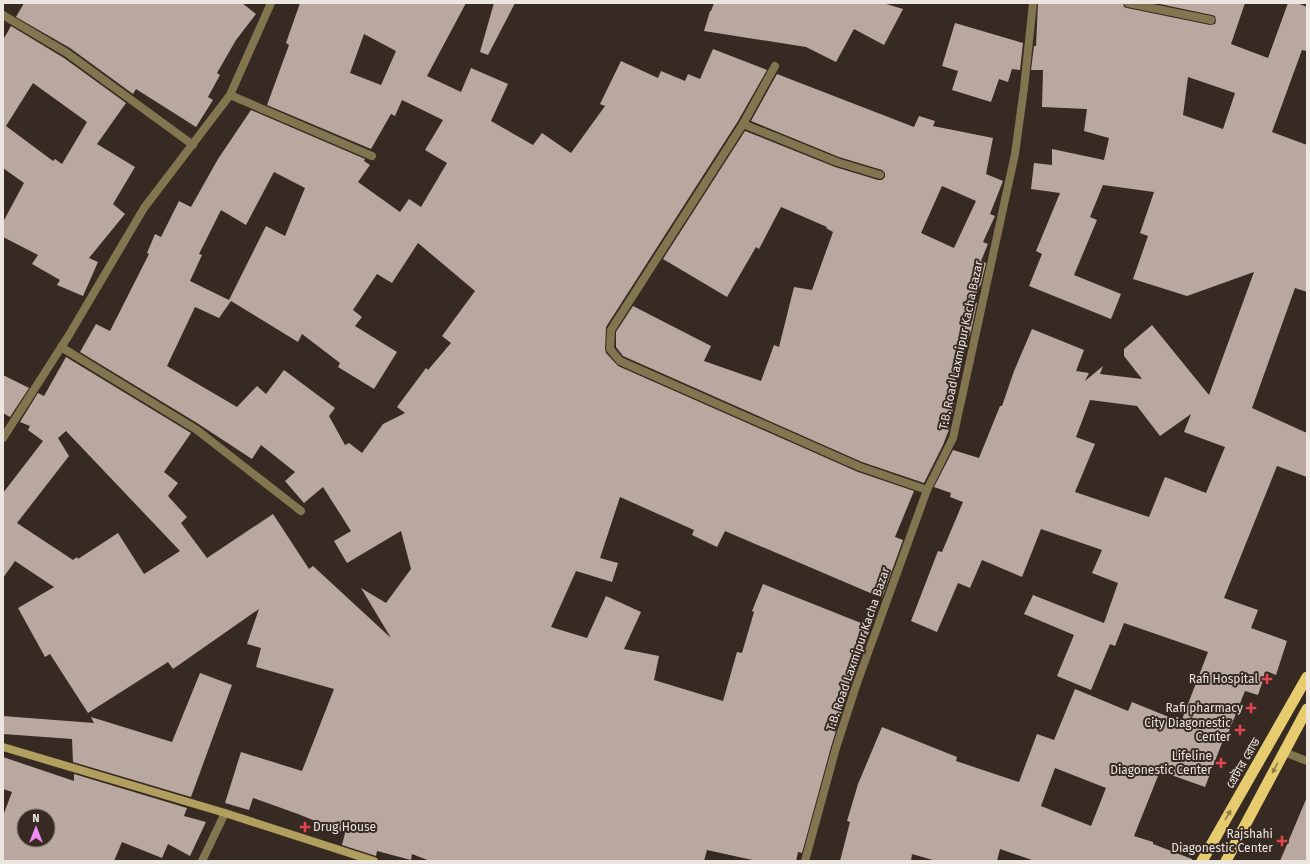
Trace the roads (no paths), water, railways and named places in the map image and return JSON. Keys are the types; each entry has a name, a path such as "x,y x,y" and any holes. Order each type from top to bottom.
{"highway":[{"name":"গ্রেটার রোড","path":"1202,861 1307,677"},
{"path":"1226,861 1305,712 1290,708"}],"main road":[{"path":"3,747 374,861"}],"street":[{"path":"3,438 61,347 144,208 230,95 271,3"},
{"name":"T.B. Road Laxmipur Kacha Bazar","path":"805,861 834,755 856,686 927,490 953,438 1014,154 1024,88 1033,3"},
{"path":"1128,3 1211,20"},
{"path":"3,15 67,53 192,145"},
{"path":"775,66 743,124 611,330 610,349 620,361 860,467 927,490"},
{"path":"230,95 372,156"},
{"path":"743,124 837,162 880,175"},
{"path":"61,347 197,430 301,511"},
{"path":"1284,752 1307,761"},
{"path":"202,861 225,814"}],"place":[{"name":"Rafi Hospital","path":"1267,679"},
{"name":"Rafi pharmacy","path":"1251,708"},
{"name":"City Diagonestic Center","path":"1240,730"},
{"name":"Lifeline Diagonestic Center","path":"1221,763"},
{"name":"Drug House","path":"305,827"},
{"name":"Rajshahi Diagonestic Center","path":"1282,841"}]}
